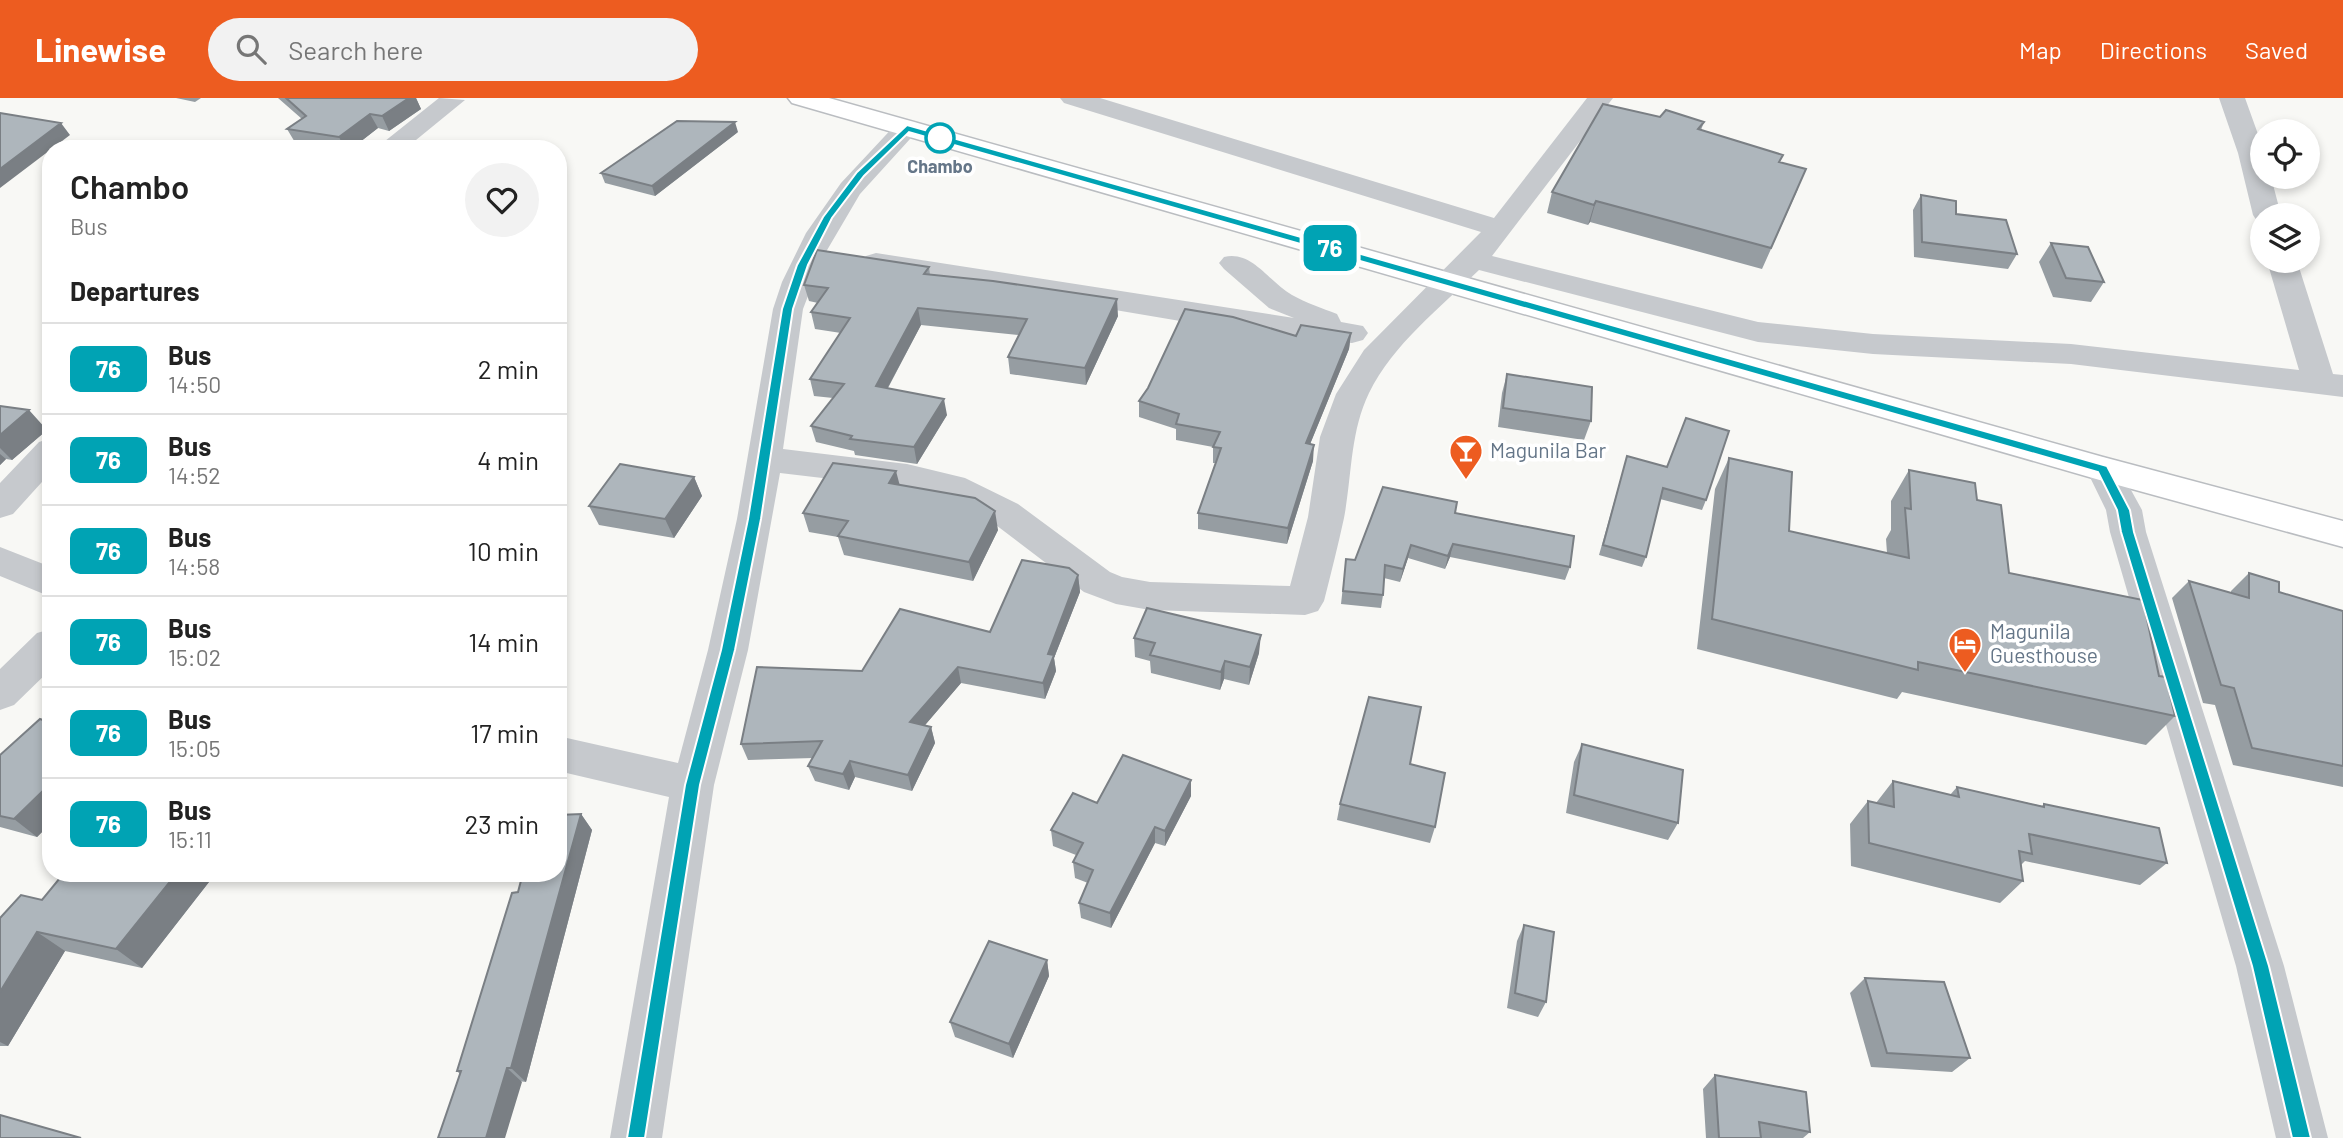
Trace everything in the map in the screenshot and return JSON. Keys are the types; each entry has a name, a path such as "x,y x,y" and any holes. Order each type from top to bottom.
{"highway":[{"path":"801,98 907,128 1461,271 2103,469 2343,534"}],"street":[{"path":"400,140 452,100 446,98"},
{"path":"1073,98 1500,229"},
{"path":"763,460 908,476 953,487 1005,513 1097,582 1116,590 1150,596 1305,601 1326,517 1337,437 1352,394 1375,357 1500,229 1600,98"},
{"path":"2232,98 2251,153 2264,203"},
{"path":"636,1138 693,785 728,650 755,519 788,309 808,252 844,194 882,151 907,128"},
{"path":"808,252 1269,326 1352,333"},
{"path":"1234,263 1280,301 1352,333 1387,344"},
{"path":"1461,271 1758,332 1873,344 2071,354 2331,384 2287,273"},
{"path":"0,505 42,460"},
{"path":"2103,469 2124,510 2128,532 2260,966 2302,1138"},
{"path":"0,561 42,579"},
{"path":"0,694 42,653"},
{"path":"567,755 693,785"}],"building":[{"path":"286,98 409,98 382,116 370,114 339,137 287,129 306,116"},
{"path":"1603,104 1660,117 1666,110 1704,122 1698,129 1783,155 1779,162 1806,169 1771,248 1596,201 1594,205 1552,192"},
{"path":"0,113 61,123 0,169"},
{"path":"677,121 735,122 652,186 601,173"},
{"path":"1921,195 1956,201 1956,214 2006,220 2017,254 1922,242"},
{"path":"2051,243 2088,247 2104,282 2066,278"},
{"path":"817,250 929,267 924,274 1117,299 1085,368 1008,357 1027,319 918,308 876,386 944,399 914,447 850,439 852,436 811,426 844,384 810,379 850,318 811,312 828,288 804,285"},
{"path":"1185,309 1233,317 1296,336 1301,325 1351,333 1306,443 1314,445 1288,528 1198,513 1221,448 1213,447 1220,432 1176,424 1179,414 1139,401 1148,388"},
{"path":"1507,374 1592,387 1591,421 1503,408"},
{"path":"0,406 29,410 0,435"},
{"path":"1686,418 1729,431 1706,500 1663,488 1646,557 1603,545 1627,456 1667,467"},
{"path":"1729,458 1792,472 1789,531 1909,558 1905,508 1911,509 1909,470 1975,483 1977,500 2001,505 2009,573 2143,600 2159,676 2166,677 2175,716 1918,662 1918,670 1712,619"},
{"path":"833,463 896,471 889,483 975,498 995,511 969,562 838,536 848,521 803,513"},
{"path":"620,464 694,477 665,519 589,506"},
{"path":"1383,487 1457,502 1455,513 1574,536 1570,567 1453,544 1448,556 1411,545 1403,569 1385,565 1383,595 1343,591 1346,559 1355,560"},
{"path":"1022,560 1069,568 1078,575 1048,654 1054,655 1043,683 958,667 910,722 931,727 908,775 850,761 843,774 808,766 822,741 741,744 757,667 862,671 900,609 990,632"},
{"path":"2249,573 2279,582 2279,592 2343,611 2343,766 2252,748 2234,688 2221,685 2189,581 2249,598"},
{"path":"1147,608 1261,635 1250,667 1225,661 1221,672 1150,655 1155,643 1134,638"},
{"path":"1369,697 1421,707 1410,764 1445,773 1435,827 1340,804"},
{"path":"42,720 42,792 14,819 0,816 0,755"},
{"path":"1582,744 1683,770 1678,823 1574,795"},
{"path":"1123,755 1191,780 1165,831 1155,827 1110,913 1079,903 1093,870 1073,862 1083,843 1051,830 1073,793 1097,803"},
{"path":"1893,781 1959,797 1957,787 2044,807 2044,804 2159,828 2167,863 2029,834 2032,854 2019,851 2023,881 1869,843 1868,801 1894,807"},
{"path":"581,814 567,865 567,815"},
{"path":"57,882 170,882 116,949 37,932 0,992 0,918 21,895 42,900"},
{"path":"521,882 562,882 511,1068 507,1068 486,1138 438,1138 461,1071 457,1071 512,893 518,892"},
{"path":"1524,925 1554,932 1546,1002 1515,993"},
{"path":"989,941 1047,960 1009,1044 950,1022"},
{"path":"1865,978 1944,982 1970,1058 1887,1053"},
{"path":"1715,1075 1806,1092 1810,1132 1759,1122 1761,1138 1719,1138"},
{"path":"0,1115 81,1138 0,1138"}],"bus line":[{"name":"76","path":"636,1138 693,785 728,650 755,519 788,309 808,252 828,217 860,174 907,128 2103,469 2124,510 2128,532 2260,966 2302,1138"}],"place":[{"name":"Chambo","path":"940,138"},
{"name":"Magunila Bar","path":"1466,481"},
{"name":"Magunila Guesthouse","path":"1965,674"}]}
